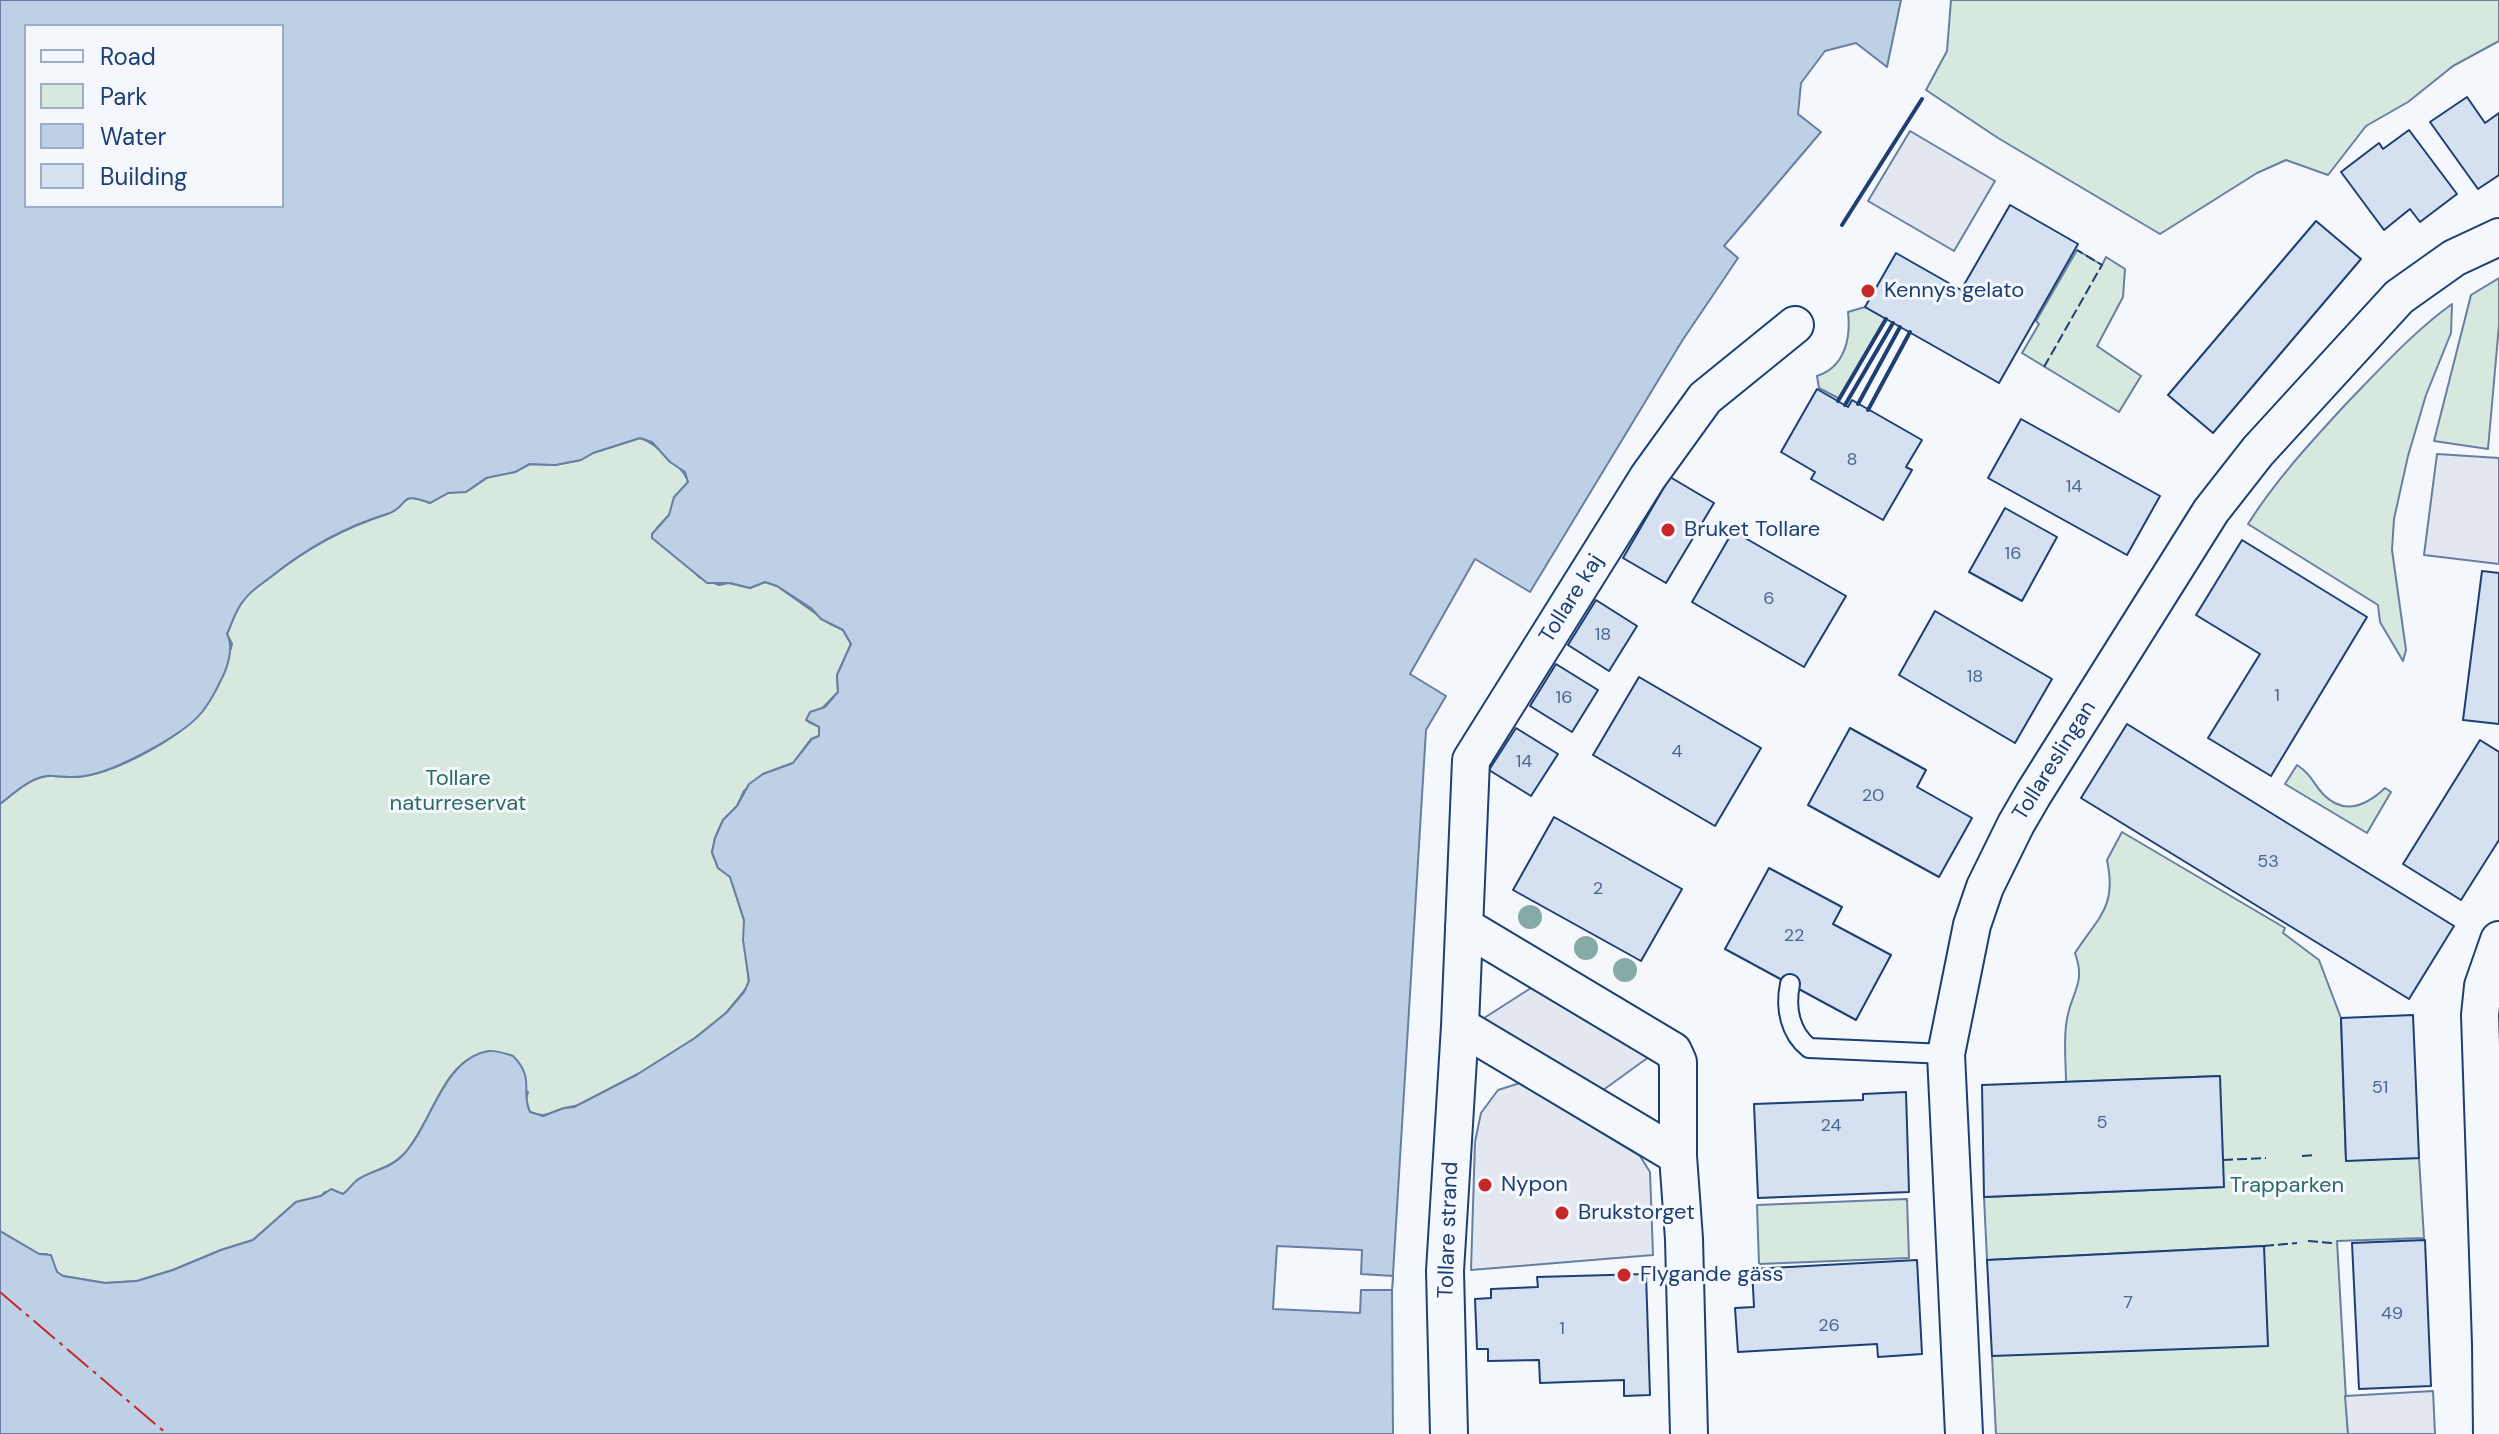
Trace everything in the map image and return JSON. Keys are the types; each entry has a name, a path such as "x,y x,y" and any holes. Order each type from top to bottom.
{"street":[{"name":"Tollareslingan","path":"1964,1434 1946,1054 1972,925 1985,887 2034,793 2211,511 2258,451 2399,297 2454,258 2499,237"},
{"name":"Tollare kaj","path":"1464,926 1471,760 1648,477 1705,398 1795,325"},
{"path":"1678,1156 1460,1026 1464,926 1673,1051 1678,1062 1678,1156 1684,1239 1689,1434"},
{"path":"2492,1434 2490,1012 2483,986 2499,940"},
{"name":"Tollare strand","path":"1449,1434 1445,1271 1460,1026"}],"lane":[{"path":"1790,984 1787,998 1794,1032 1809,1048 1946,1054"}],"green space":[{"path":"1951,0 2499,0 2499,41 2453,66 2408,102 2366,126 2328,175 2286,160 2257,173 2160,234 1998,138 1926,90 1947,51"},
{"path":"2077,250 2102,265 2106,257 2125,269 2123,297 2097,346 2141,376 2119,412 2022,353 2039,324 2036,321"},
{"path":"2499,278 2499,325 2488,449 2434,441 2471,295"},
{"path":"2452,304 2451,333 2426,395 2394,519 2392,550 2406,650 2403,661 2380,622 2378,605 2248,524 2281,477 2345,405 2410,339"},
{"path":"1865,307 1886,319 1840,399 1819,388 1817,376 1840,359 1847,341 1848,312"},
{"name":"Tollare naturreservat","path":"640,438 668,457 688,482 669,515 657,528 699,577 719,585 729,583 750,588 765,582 777,586 843,630 851,644 837,675 838,692 809,722 820,727 819,736 811,739 793,763 763,774 744,791 737,806 723,820 715,838 712,853 718,868 730,876 744,920 749,985 726,1013 695,1038 638,1074 579,1105 548,1114 530,1112 526,1100 528,1092 478,1055 454,1072 414,1142 394,1162 368,1175 343,1194 325,1192 321,1196 296,1202 253,1240 173,1270 137,1281 105,1283 63,1276 57,1272 47,1254 39,1254 0,1231 0,804 39,778 85,776 132,760 188,725 204,710 219,682 232,644 227,634 243,600 312,548 341,532 394,511 408,499 430,503 448,493 469,490 490,476 515,472 530,464 555,465 581,460"},
{"path":"2297,765 2323,794 2339,805 2363,804 2385,788 2391,792 2367,833 2285,784"},
{"name":"Trapparken","path":"2122,832 2285,928 2283,933 2319,960 2341,1018 2346,1160 2419,1158 2424,1238 2337,1241 2348,1434 1996,1434 1992,1356 2264,1246 1987,1260 1984,1197 2223,1187 2219,1076 2066,1082 2066,1027 2079,980 2075,953 2108,900 2107,860"},
{"path":"1907,1199 1909,1258 1759,1264 1757,1205"}],"shaded area":[{"path":"1910,131 1995,181 1954,251 1868,201"},
{"path":"2437,454 2499,458 2499,564 2424,555"},
{"path":"1534,986 1653,1054 1599,1093 1481,1020"},
{"name":"Brukstorget","path":"1520,1083 1640,1156 1650,1172 1653,1255 1471,1270 1475,1142 1481,1113 1498,1090"},
{"path":"2433,1391 2435,1434 2348,1434 2345,1396"}],"water":[{"path":"0,0 1901,0 1887,67 1856,43 1825,51 1801,83 1798,114 1821,132 1724,246 1738,258 1682,341 1530,592 1475,559 1410,674 1446,696 1426,730 1392,1290 1393,1434 0,1434 0,1231 39,1254 51,1255 57,1272 63,1276 105,1283 137,1281 253,1240 296,1202 321,1196 331,1189 343,1194 362,1177 398,1160 414,1141 449,1079 473,1056 492,1051 513,1056 524,1072 530,1112 543,1116 574,1107 638,1074 695,1038 726,1013 749,981 743,940 744,920 730,877 718,868 712,852 715,838 723,820 737,806 749,784 763,774 793,763 812,739 819,736 819,727 806,720 810,712 825,707 838,692 837,675 851,644 843,630 821,619 811,608 777,586 765,582 750,588 730,583 707,583 652,538 669,515 674,497 688,482 685,472 670,462 652,442 640,438 581,460 555,465 529,464 515,472 486,478 466,492 448,493 430,503 408,499 394,511 326,539 257,587 241,604 227,634 230,651 226,669 210,701 181,731 150,750 102,772 72,777 46,776 25,785 0,804"}],"pier":[{"path":"1277,1246 1362,1250 1361,1274 1393,1276 1392,1290 1361,1290 1360,1313 1273,1309"}],"building":[{"path":"2467,97 2485,123 2499,113 2499,175 2478,189 2430,122"},
{"path":"2409,130 2457,194 2420,222 2410,209 2384,230 2341,172 2379,143 2383,149"},
{"path":"2010,205 2078,244 1999,383 1865,307 1896,253 1961,290"},
{"path":"2316,221 2361,259 2213,433 2168,395"},
{"path":"1817,389 1848,407 1852,400 1922,440 1906,467 1912,470 1883,520 1811,479 1815,472 1781,452"},
{"path":"2021,419 2160,496 2127,555 1988,478"},
{"name":"Bruket Tollare","path":"1670,477 1714,503 1666,583 1623,558"},
{"path":"2005,508 2057,537 2022,601 1969,572"},
{"path":"1733,531 1846,596 1804,667 1692,602"},
{"path":"2242,540 2367,617 2271,776 2208,738 2260,654 2196,615"},
{"path":"2482,571 2499,573 2499,724 2463,720"},
{"path":"1596,600 1637,626 1609,671 1568,645"},
{"path":"1935,611 2052,679 2015,743 1899,675"},
{"path":"1556,664 1598,690 1572,732 1530,706"},
{"path":"1639,677 1761,748 1715,826 1593,755"},
{"path":"2127,724 2454,926 2409,999 2081,798"},
{"path":"1516,728 1558,754 1531,796 1489,770"},
{"path":"1850,728 1926,770 1917,787 1972,818 1939,877 1808,805"},
{"path":"2480,740 2499,752 2499,840 2461,900 2403,864"},
{"path":"1554,817 1682,889 1641,961 1513,890"},
{"path":"1769,868 1842,907 1833,924 1891,955 1856,1020 1725,949"},
{"path":"2413,1015 2419,1158 2346,1161 2341,1018"},
{"path":"2220,1076 2224,1187 1984,1197 1982,1085"},
{"path":"1906,1092 1909,1192 1758,1198 1754,1104 1863,1100 1863,1094"},
{"path":"2425,1240 2431,1386 2359,1389 2352,1243"},
{"path":"2264,1246 2268,1346 1992,1356 1987,1260"},
{"path":"1917,1260 1922,1354 1878,1357 1877,1344 1738,1352 1735,1308 1754,1307 1752,1269"},
{"path":"1646,1274 1650,1395 1624,1396 1624,1380 1540,1383 1539,1360 1488,1361 1488,1349 1477,1349 1475,1299 1491,1298 1491,1289 1538,1287 1537,1277"}],"fence":[{"path":"2044,367 2102,265 2077,250"},
{"path":"2302,1156 2314,1155"},
{"path":"2223,1160 2266,1158"},
{"path":"2308,1241 2332,1243"},
{"path":"2264,1246 2297,1243"}],"wall":[{"path":"1842,225 1922,99"},
{"path":"1838,401 1886,319"},
{"path":"1845,405 1893,323"},
{"path":"1858,404 1900,327"},
{"path":"1868,410 1910,332"}],"power":[{"path":"0,1292 167,1434"}],"place":[{"name":"Kennys gelato","path":"1868,291"},
{"name":"Bruket Tollare","path":"1668,530"},
{"name":"Nypon","path":"1485,1185"},
{"name":"Brukstorget","path":"1562,1213"},
{"name":"Flygande gäss","path":"1624,1275"}]}
